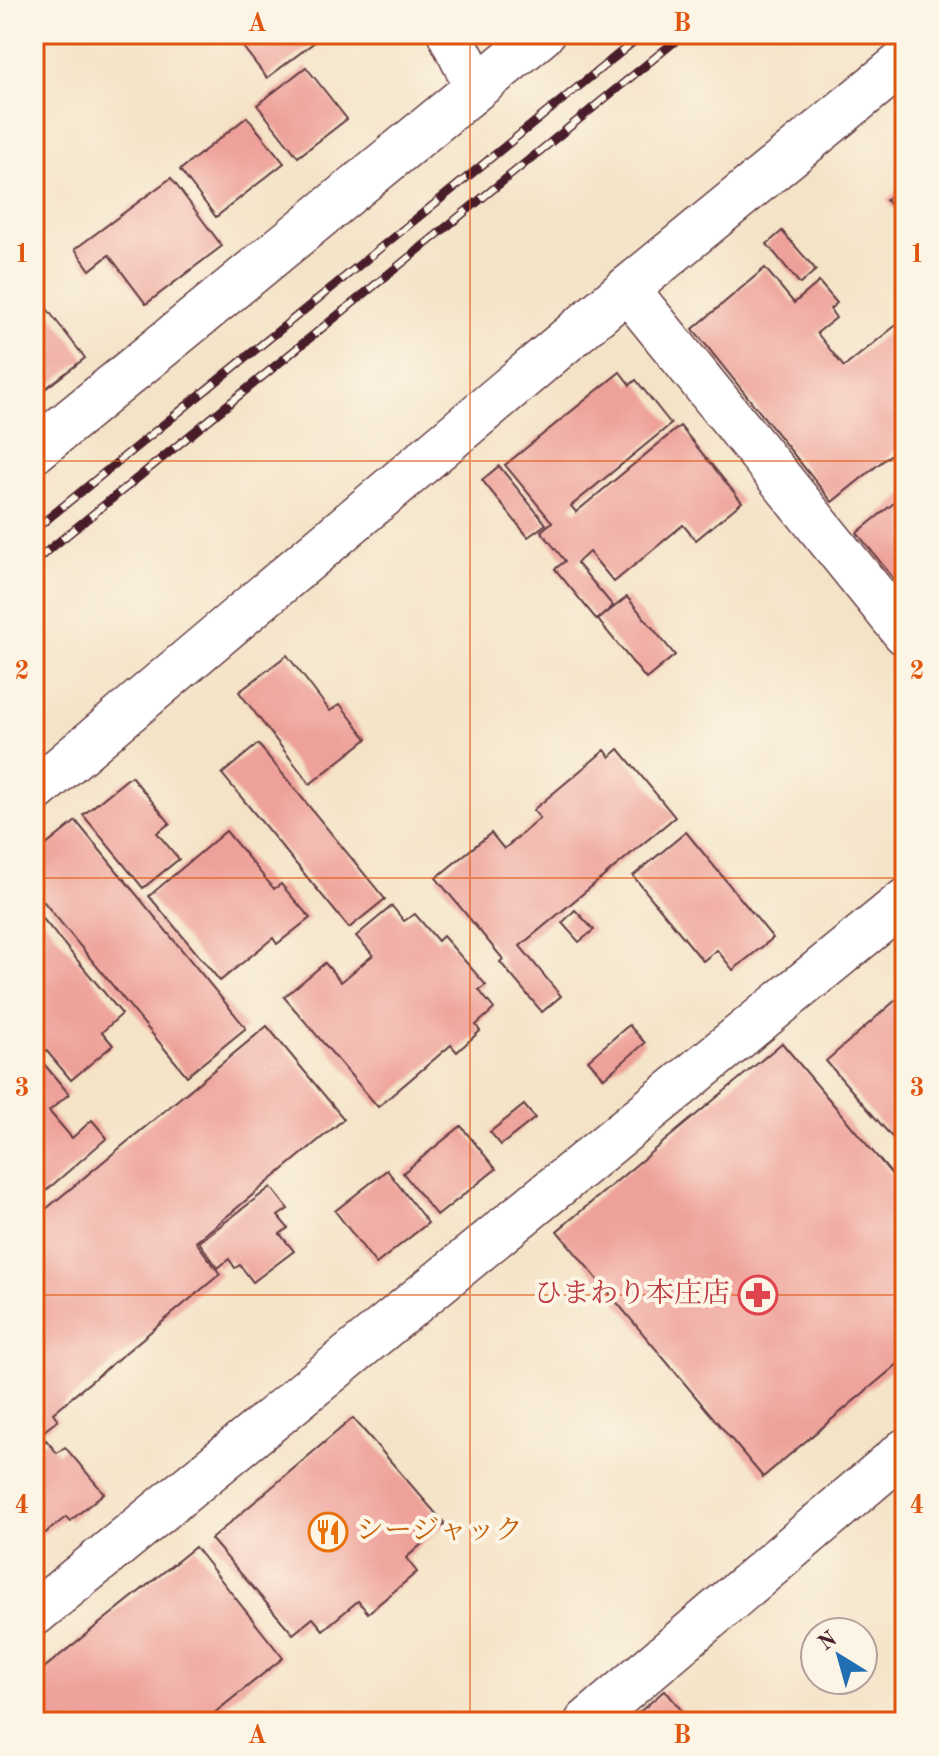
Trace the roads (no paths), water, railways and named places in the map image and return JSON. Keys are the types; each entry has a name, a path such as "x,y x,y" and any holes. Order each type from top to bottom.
{"street":[{"path":"450,34 477,87"},
{"path":"34,451 542,34"},
{"path":"34,791 627,289 905,61"},
{"path":"627,289 905,633"},
{"path":"34,1614 905,901"},
{"path":"587,1722 905,1451"}],"railway":[{"path":"34,530 643,34"},
{"path":"34,562 684,34"}],"place":[{"name":"ひまわり本庄店","path":"758,1295"},
{"name":"シージャック","path":"328,1532"}]}
